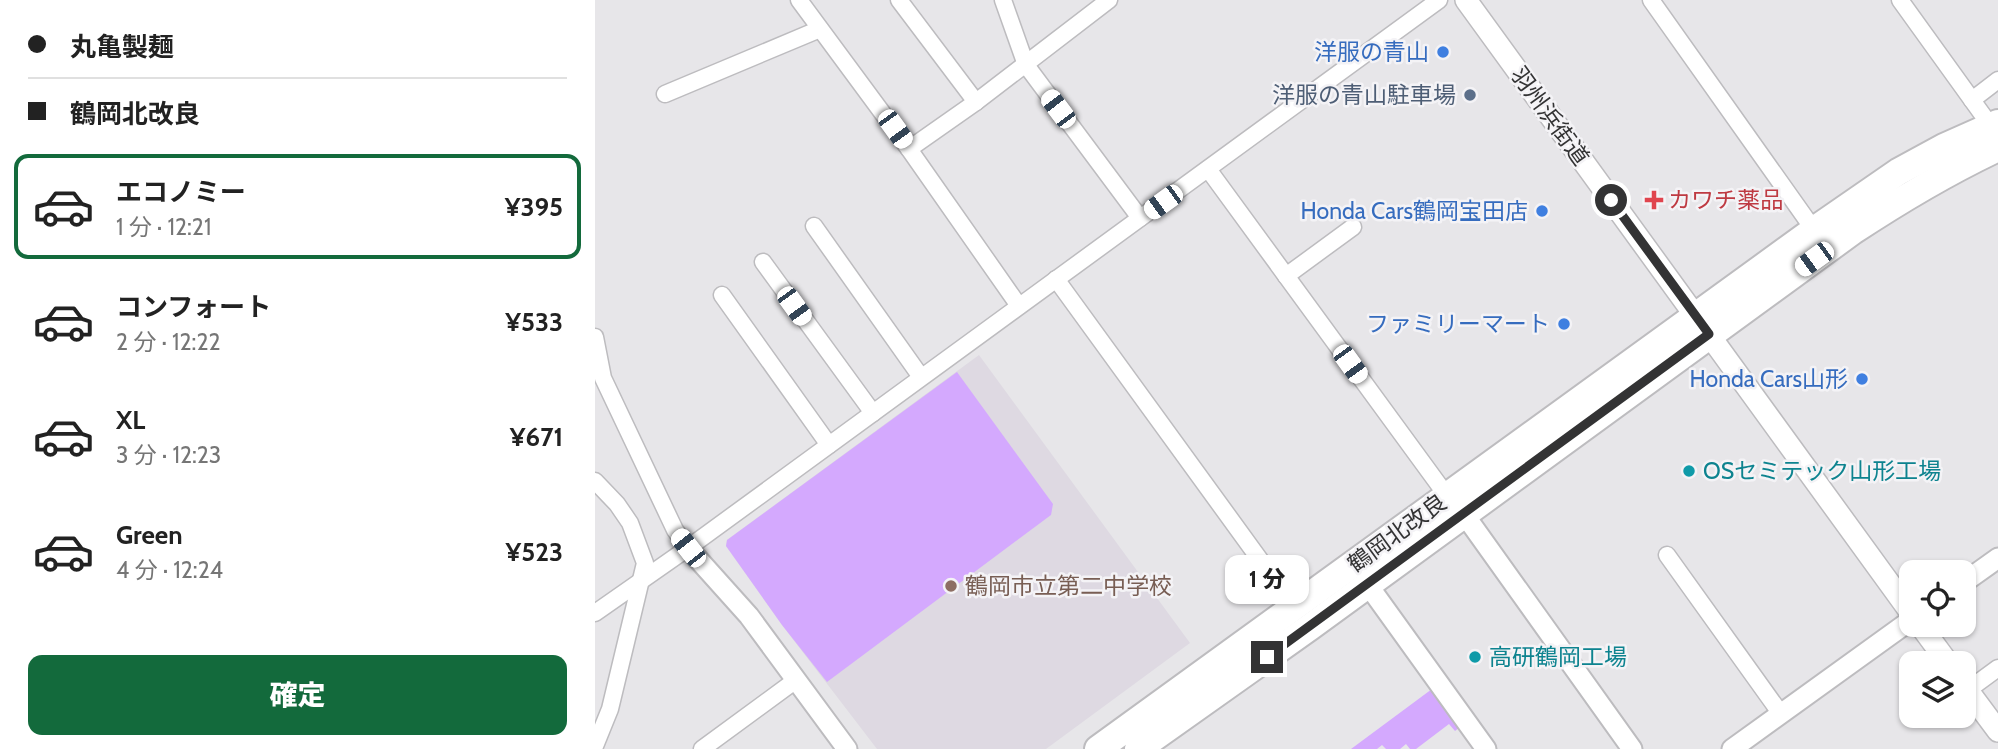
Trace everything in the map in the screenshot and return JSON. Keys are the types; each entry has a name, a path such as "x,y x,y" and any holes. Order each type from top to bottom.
{"highway":[{"path":"1703,325 1951,170 1995,132"},
{"path":"1703,325 1814,230 1898,172 1995,132"},
{"name":"鶴岡北改良","path":"1098,749 1295,608 1455,505 1703,325"},
{"name":"鶴岡北改良","path":"1138,749 1368,585 1455,505"}],"main road":[{"name":"羽州浜街道","path":"1466,0 1899,596"},
{"path":"1976,701 1998,731"}],"street":[{"path":"799,0 909,149 1019,306"},
{"path":"899,0 976,102"},
{"path":"1003,0 1026,65 1140,218"},
{"path":"909,149 1026,65 1109,0"},
{"path":"595,613 1439,0"},
{"path":"1651,0 1814,230"},
{"path":"1900,0 1995,132"},
{"path":"665,93 820,29"},
{"path":"1972,100 1998,80"},
{"path":"1208,169 1632,749"},
{"path":"814,226 921,377"},
{"path":"1286,276 1353,227"},
{"path":"763,262 873,413"},
{"path":"1056,279 1295,608"},
{"path":"722,295 829,445"},
{"path":"595,337 603,378 675,530 749,616 847,749"},
{"path":"595,481 617,504 630,523 645,563 610,709 595,746"},
{"path":"1668,555 1781,714"},
{"path":"1976,574 1998,558"},
{"path":"1368,585 1486,749"},
{"path":"1732,749 1899,629"},
{"path":"1976,681 1998,668"},
{"path":"706,748 796,680"}],"shaded area":[{"name":"鶴岡市立第二中学校","path":"979,355 1190,643 1046,749 877,749 782,625 726,546 727,540"},
{"path":"957,372 1053,504 1051,515 827,682 782,625 726,546 727,540"},
{"path":"1432,689 1460,727 1455,731 1449,724 1416,749 1410,749 1406,744 1400,749 1386,749 1382,745 1377,749 1351,749"}],"place":[{"name":"洋服の青山","path":"1443,52"},
{"name":"洋服の青山駐車場","path":"1470,95"},
{"name":"カワチ薬品","path":"1654,200"},
{"name":"Honda Cars鶴岡宝田店","path":"1542,211"},
{"name":"ファミリーマート","path":"1564,324"},
{"name":"Honda Cars山形","path":"1862,379"},
{"name":"OSセミテック山形工場","path":"1689,471"},
{"name":"鶴岡市立第二中学校","path":"951,586"},
{"name":"高研鶴岡工場","path":"1475,657"}],"route":[{"path":"1267,657 1709,334 1611,200"}]}
